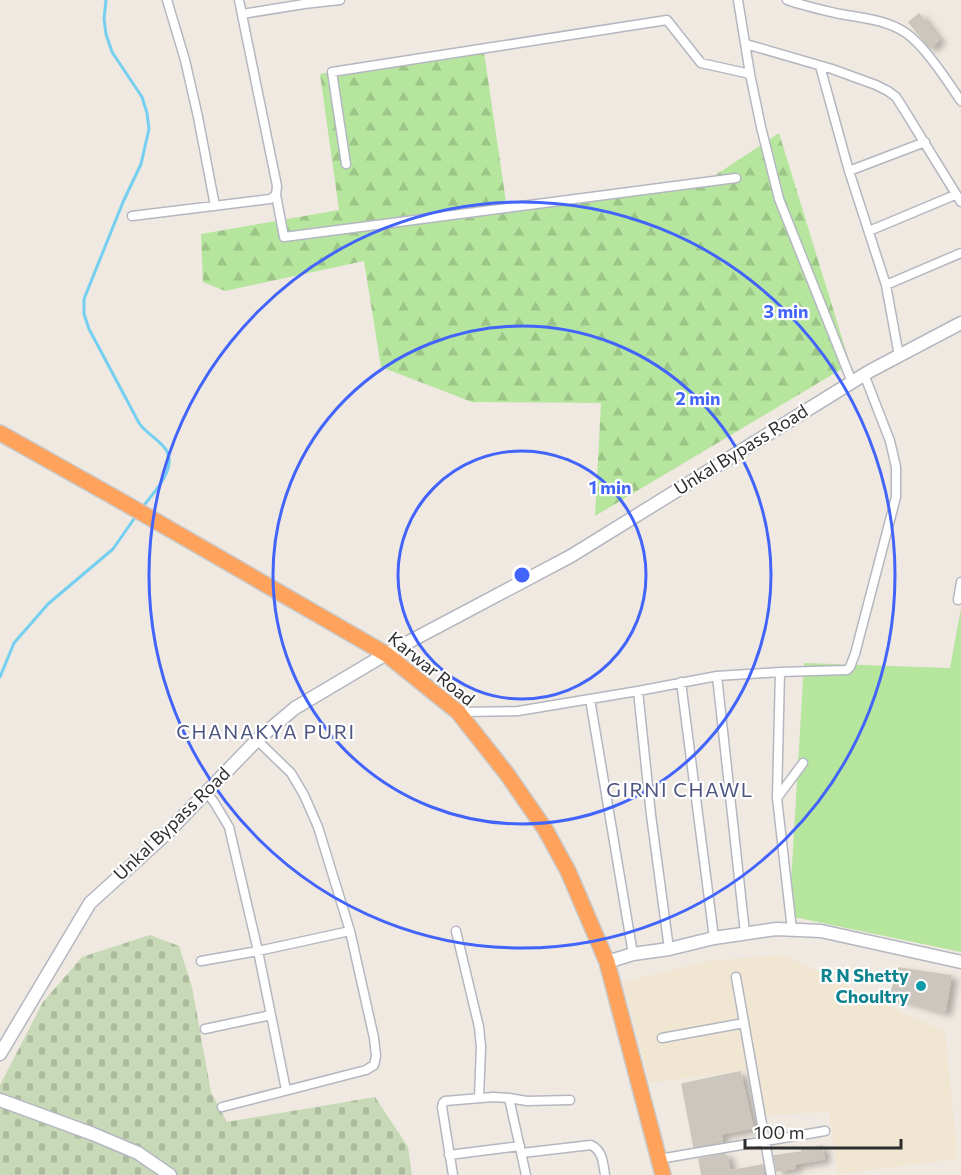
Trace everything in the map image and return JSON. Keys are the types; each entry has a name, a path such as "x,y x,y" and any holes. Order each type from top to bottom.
{"highway":[{"name":"Karwar Road","path":"0,433 386,654 458,712 507,774 545,829 568,871 607,962 663,1175"}],"main road":[{"name":"Unkal Bypass Road","path":"0,1054 90,903 166,834 257,740 295,708 386,654 571,556 864,374 961,324"},
{"path":"607,962 633,954 669,949 714,938 776,929 821,931 961,962"},
{"path":"0,1100 138,1153 170,1175"}],"street":[{"path":"167,0 185,60 215,206"},
{"path":"239,0 277,186 276,195 284,237 736,178"},
{"path":"242,14 304,2 340,0"},
{"path":"738,0 750,74 779,199 852,382"},
{"path":"787,0 840,14 873,19 906,33 916,41 961,101"},
{"path":"346,164 333,72 667,20 701,63 750,74"},
{"path":"746,44 876,85 896,97 958,199 869,231"},
{"path":"820,66 849,171 886,285 899,356"},
{"path":"849,171 925,142"},
{"path":"132,216 270,199 276,195"},
{"path":"886,285 961,253"},
{"path":"458,712 518,711 717,676 847,670 855,654 896,496 896,467 890,441 864,374"},
{"path":"958,600 961,582"},
{"path":"780,672 777,798 792,930"},
{"path":"717,676 745,933"},
{"path":"681,682 714,938"},
{"path":"638,691 651,815 669,949"},
{"path":"590,699 633,954"},
{"path":"222,1107 366,1070 374,1065 376,1056 350,931 318,827 291,773 257,740"},
{"path":"777,798 802,763"},
{"path":"206,792 228,827 258,951 286,1090"},
{"path":"201,961 350,931"},
{"path":"456,931 479,1027 481,1047 479,1098"},
{"path":"736,977 771,1175"},
{"path":"205,1029 271,1015"},
{"path":"662,1038 744,1023"},
{"path":"453,1175 442,1103 450,1100 493,1096 527,1101 570,1100"},
{"path":"509,1098 525,1175"},
{"path":"659,1160 825,1131"},
{"path":"449,1155 591,1145 601,1154 605,1175"}],"shaded area":[{"path":"783,955 945,1032 958,1159 838,1174 829,1112 760,1115 746,1070 650,1083 623,982 708,961"}],"green space":[{"path":"484,52 506,202 520,203 702,184 779,133 850,364 595,516 601,403 472,402 381,367 364,261 225,291 203,282 201,234 339,210 320,74"},
{"path":"961,608 961,952 789,916 804,663 950,668"},
{"path":"150,935 179,946 192,987 211,1092 227,1122 375,1097 408,1147 412,1175 0,1175 0,1085 43,1002 82,957"}],"building":[{"path":"919,14 939,40 930,48 909,22"},
{"name":"R N Shetty Choultry","path":"899,968 951,976 945,1012 890,996"},
{"path":"740,1072 753,1128 721,1134 722,1142 694,1147 682,1084"},
{"path":"822,1146 824,1159 795,1164 795,1168 777,1171 774,1156"},
{"path":"725,1154 730,1171 763,1165 763,1175 702,1175 699,1159"}],"waterway":[{"path":"106,0 104,19 106,34 112,52 142,97 149,129 141,164 123,202 84,299 84,314 89,329 139,423 163,446 168,454 168,470 142,508"},
{"path":"0,677 14,643 48,604 113,549 136,516"}],"place":[{"name":"R N Shetty Choultry","path":"921,986"}],"district":[{"name":"CHANAKYA PURI","path":"266,732"},
{"name":"GIRNI CHAWL","path":"680,790"}]}
